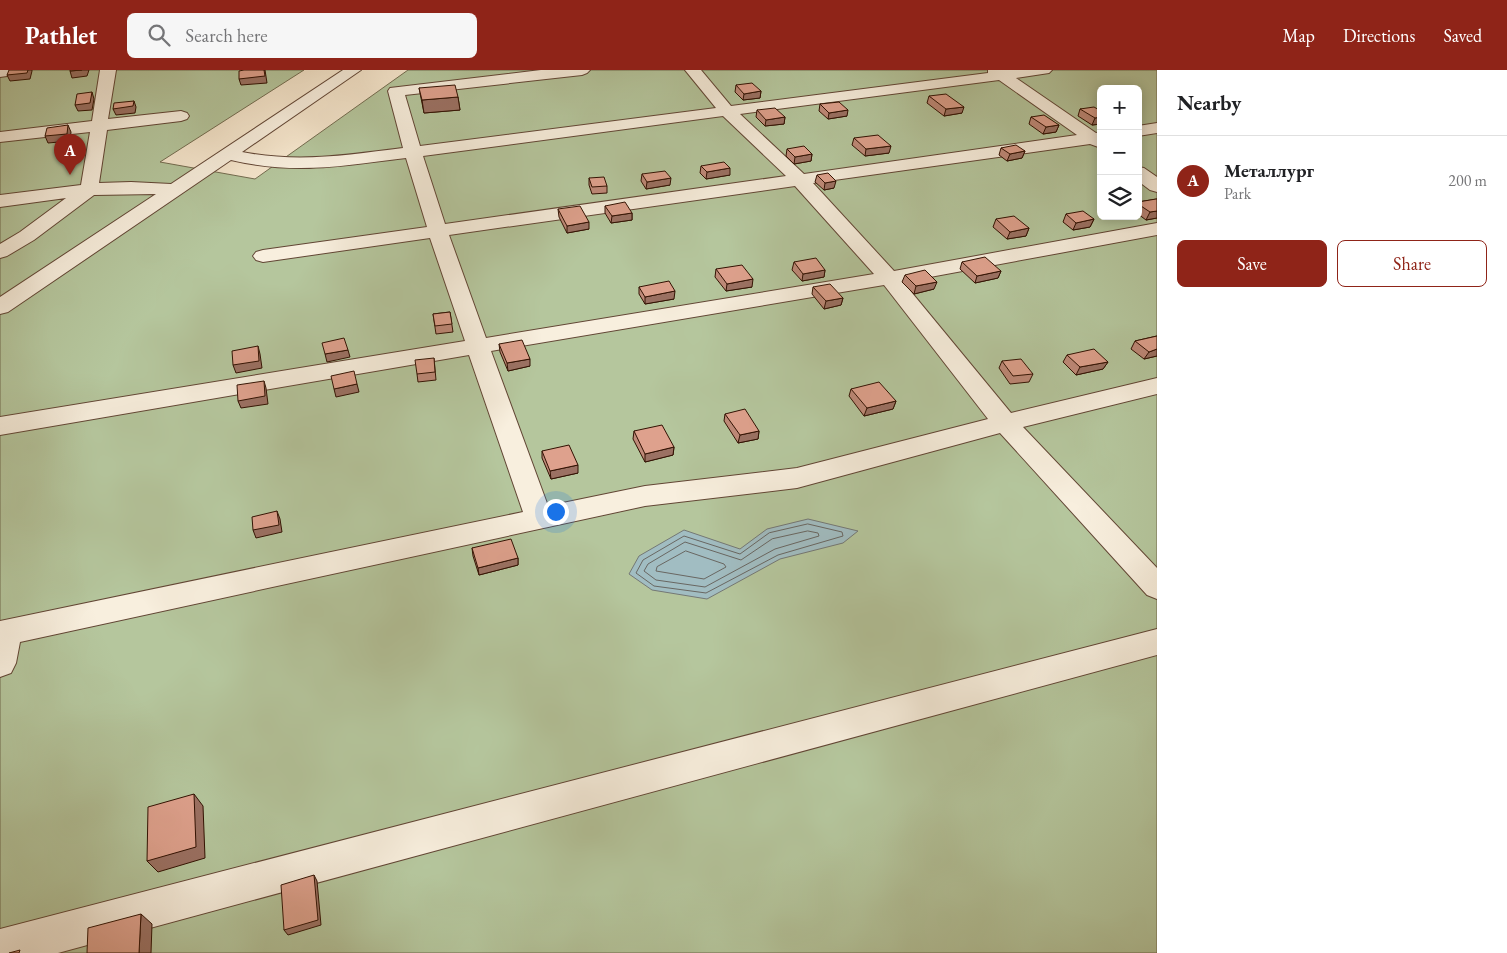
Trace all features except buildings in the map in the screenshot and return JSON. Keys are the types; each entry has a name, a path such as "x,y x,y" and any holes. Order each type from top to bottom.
{"street":[{"path":"0,72 23,70"},
{"path":"0,252 27,236 88,190 108,70"},
{"path":"0,307 353,70"},
{"path":"396,92 582,70"},
{"path":"693,70 727,111 800,180 889,278 1005,422 1157,587"},
{"path":"228,154 286,165 318,164 727,111 997,73 1044,70"},
{"path":"997,73 1097,139"},
{"path":"396,92 417,75"},
{"path":"396,92 411,151 437,231 538,519"},
{"path":"0,137 181,116"},
{"path":"1142,130 1157,128"},
{"path":"263,256 1097,140"},
{"path":"1142,175 1157,186"},
{"path":"0,201 88,190 146,186 175,190"},
{"path":"0,426 889,278 1157,229"},
{"path":"0,663 3,633 645,496 797,478 1005,422 1157,386"},
{"path":"0,949 1157,642"}],"green space":[{"path":"0,70 304,70 160,162 255,179 408,70 1157,70 1157,953 0,953"}],"water":[{"path":"808,519 858,531 843,543 780,559 707,599 652,590 629,574 639,556 684,530 740,549 767,529"}],"place":[{"name":"Металлург","path":"70,175"}]}
